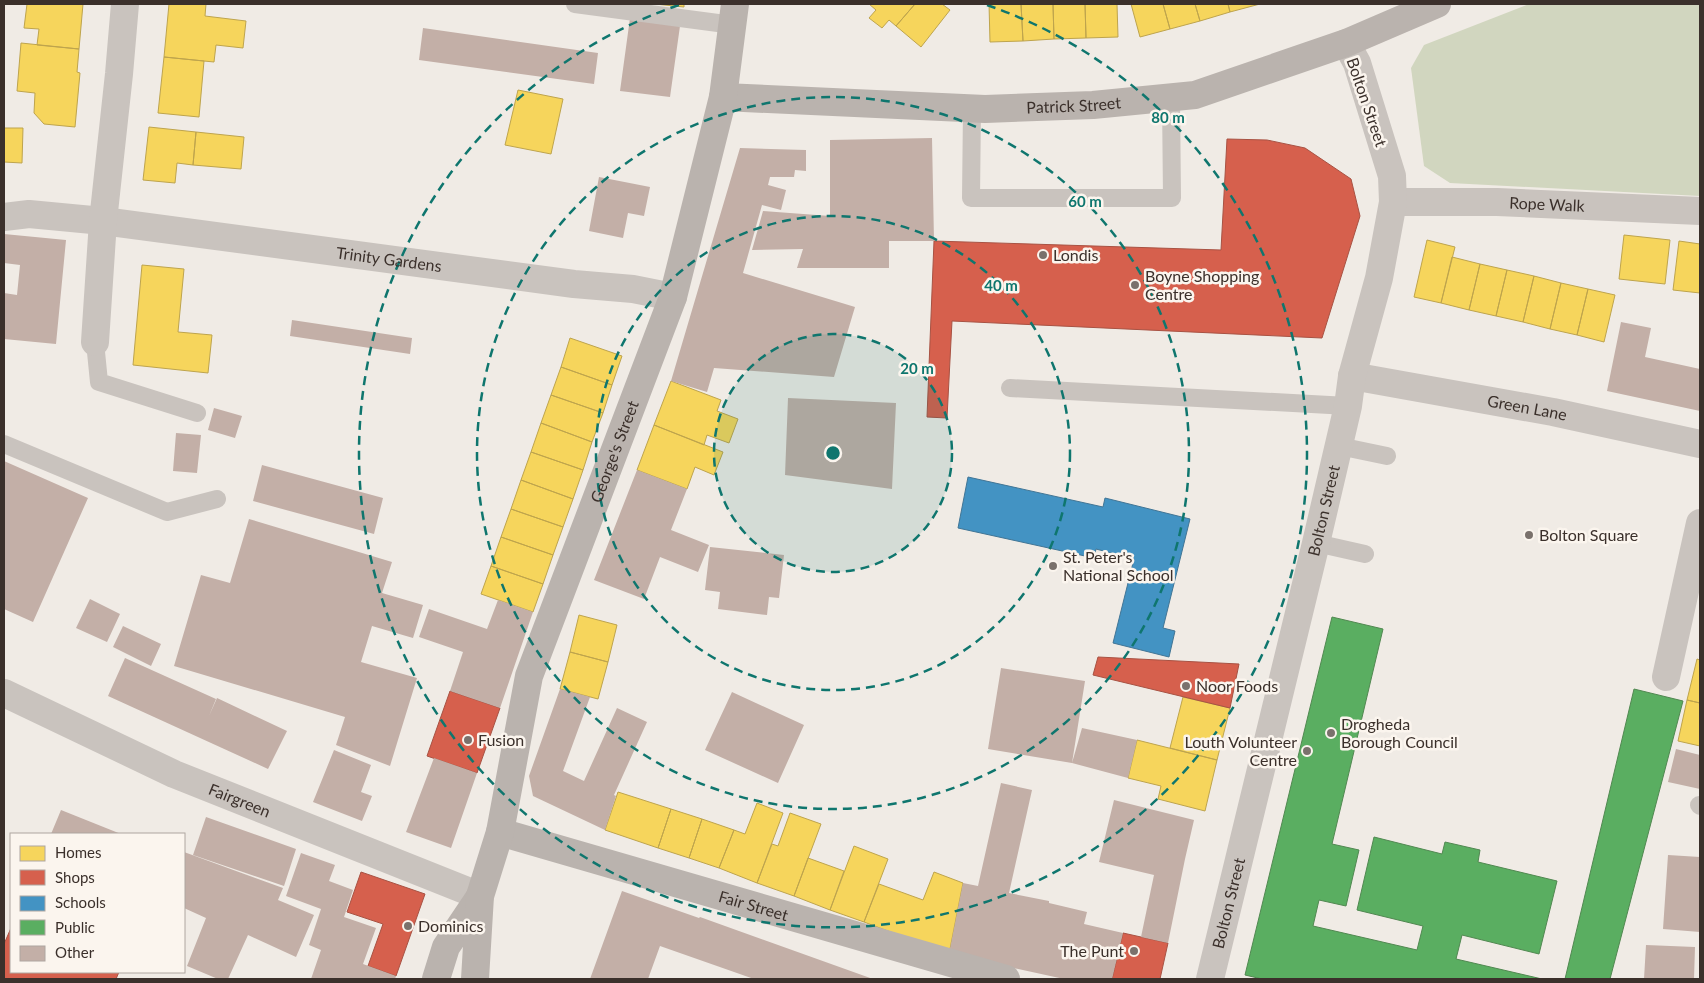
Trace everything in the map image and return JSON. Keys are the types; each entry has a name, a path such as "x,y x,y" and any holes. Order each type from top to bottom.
{"street":[{"path":"95,342 103,221 125,4"},
{"name":"Patrick Street","path":"723,98 972,108 1093,105 1196,96 1346,43 1437,4"},
{"name":"George's Street","path":"475,979 480,896 500,832 529,676 673,297 723,98 734,14"},
{"name":"Bolton Street","path":"1210,979 1316,544 1348,406 1352,376 1379,278 1393,202 1392,176 1357,63 1346,43"},
{"name":"Rope Walk","path":"1393,202 1497,202 1700,211"},
{"name":"Trinity Gardens","path":"4,217 29,214 103,221 574,284 633,289 673,297"},
{"name":"Green Lane","path":"1352,376 1553,412 1700,444"},
{"path":"1666,677 1700,522"},
{"name":"Fairgreen","path":"4,693 174,774 480,896"},
{"name":"Fair Street","path":"500,832 1006,979"},
{"name":"George's Street","path":"436,979 446,947 480,896"}],"lane":[{"path":"575,4 734,14"},
{"path":"972,108 971,198 1172,198 1171,99"},
{"path":"95,342 99,382 197,414"},
{"path":"1010,388 1348,406"},
{"path":"4,444 167,512 217,499"},
{"path":"1339,446 1387,456"},
{"path":"1316,544 1365,554"}],"green space":[{"path":"1529,4 1700,4 1700,196 1450,183 1424,166 1411,68 1424,45"}],"building: Homes":[{"path":"27,4 83,4 79,49 37,45 39,29 24,28"},
{"path":"169,4 206,4 205,16 246,21 243,48 216,45 214,62 164,57"},
{"path":"655,4 684,4 684,7"},
{"path":"869,4 915,4 896,26 889,20 882,28 869,18 876,10"},
{"path":"915,4 942,4 950,10 921,47 896,26"},
{"path":"989,4 1021,4 1023,41 990,42"},
{"path":"1021,4 1053,4 1054,39 1023,41"},
{"path":"1053,4 1085,4 1086,38 1054,39"},
{"path":"1085,4 1117,4 1118,37 1086,38"},
{"path":"1131,4 1163,4 1170,29 1140,37"},
{"path":"1163,4 1195,4 1200,21 1170,29"},
{"path":"1195,4 1228,4 1230,12 1200,21"},
{"path":"1228,4 1260,4 1230,12"},
{"path":"21,43 79,49 77,72 80,73 75,127 44,124 34,113 35,93 17,91"},
{"path":"164,57 204,61 199,117 158,113"},
{"path":"518,90 563,99 551,154 505,145"},
{"path":"149,127 196,132 193,165 177,163 175,183 143,180"},
{"path":"4,128 23,128 22,163 4,162"},
{"path":"196,132 244,137 241,169 193,165"},
{"path":"1624,235 1670,240 1665,284 1619,279"},
{"path":"1427,240 1455,247 1441,303 1414,297"},
{"path":"1679,241 1700,244 1700,293 1673,290"},
{"path":"1452,257 1480,264 1469,310 1441,303"},
{"path":"1480,264 1507,270 1496,316 1469,310"},
{"path":"142,265 184,269 178,332 212,335 208,373 133,365"},
{"path":"1507,270 1534,276 1523,322 1496,316"},
{"path":"1534,276 1561,283 1550,329 1523,322"},
{"path":"1561,283 1588,289 1577,335 1550,329"},
{"path":"1588,289 1615,295 1604,342 1577,335"},
{"path":"570,338 622,356 612,385 561,367"},
{"path":"561,367 612,385 603,413 551,395"},
{"path":"671,381 721,400 717,411 738,419 729,443 707,435 704,445 654,425"},
{"path":"551,395 603,413 592,442 541,423"},
{"path":"541,423 592,442 583,470 531,452"},
{"path":"654,425 723,452 714,475 695,467 687,489 637,470"},
{"path":"531,452 583,470 573,499 521,480"},
{"path":"521,480 573,499 563,527 511,509"},
{"path":"511,509 563,527 553,555 501,537"},
{"path":"501,537 553,555 543,584 491,566"},
{"path":"491,566 543,584 533,612 481,594"},
{"path":"579,615 617,625 608,662 570,652"},
{"path":"570,652 608,662 598,699 560,689"},
{"path":"1697,659 1700,660 1700,703 1687,700"},
{"path":"1183,697 1230,708 1217,760 1170,748"},
{"path":"1687,700 1700,703 1700,746 1678,741"},
{"path":"1137,740 1217,760 1205,811 1158,799 1161,786 1128,778"},
{"path":"618,792 671,809 658,848 605,830"},
{"path":"757,803 783,813 757,883 719,868 734,830 745,834"},
{"path":"671,809 702,819 689,858 658,848"},
{"path":"790,813 821,824 794,896 757,883 772,844 778,846"},
{"path":"702,819 734,830 719,868 689,858"},
{"path":"854,846 888,859 864,922 830,910"},
{"path":"808,858 844,871 830,910 794,896"},
{"path":"934,872 963,883 949,954 864,922 879,884 923,900"}],"building: Shops":[{"name":"Boyne Shopping Centre","path":"1227,139 1267,140 1305,148 1351,179 1360,216 1322,338 952,321 947,418 927,417 934,241 1221,250"},
{"name":"Noor Foods","path":"1098,657 1239,664 1230,708 1093,675"},
{"path":"450,691 500,708 477,773 427,756"},
{"path":"361,872 425,894 396,976 368,966 383,924 347,912"},
{"path":"10,930 10,973 119,973 116,979 4,979 4,944"},
{"path":"1123,933 1168,943 1160,979 1112,979"}],"building: Schools":[{"path":"968,477 1103,507 1105,498 1190,519 1163,628 1175,631 1169,657 1113,643 1134,559 1096,549 1094,558 958,528"}],"building: Public":[{"name":"Drogheda Borough Council","path":"1332,617 1383,629 1332,844 1359,850 1346,906 1319,900 1313,926 1417,950 1423,926 1357,910 1374,837 1442,854 1445,842 1480,850 1478,862 1557,881 1539,954 1462,935 1456,959 1542,979 1262,979 1245,975"},
{"path":"1634,689 1683,701 1610,979 1565,979"}],"building: Other":[{"path":"630,18 680,26 670,97 620,91"},
{"path":"423,28 598,53 594,84 419,60"},
{"path":"932,138 934,241 889,241 889,268 797,268 803,249 752,250 763,211 830,216 830,140"},
{"path":"740,148 806,150 806,171 795,170 794,177 770,177 768,185 786,190 781,210 762,205 743,273 855,307 834,377 714,368 707,392 671,381"},
{"path":"599,177 650,187 644,216 628,213 623,238 589,231"},
{"path":"4,234 66,240 56,344 4,339 4,293 17,295 20,265 4,263"},
{"path":"292,320 412,338 410,354 290,336"},
{"path":"1621,322 1651,328 1645,357 1700,369 1700,411 1607,391"},
{"path":"788,398 896,403 892,489 785,475"},
{"path":"214,408 242,416 235,438 208,430"},
{"path":"176,433 201,435 197,473 173,471"},
{"path":"4,461 88,498 33,622 4,609"},
{"path":"262,465 383,498 374,534 253,501"},
{"path":"637,470 687,489 671,530 709,545 698,572 660,557 644,599 594,580"},
{"path":"249,519 392,562 382,593 423,605 413,638 372,626 361,662 417,678 390,766 336,745 345,717 174,666 201,575 230,583"},
{"path":"710,547 784,555 779,598 769,597 767,615 718,609 720,592 705,590"},
{"path":"90,599 120,614 107,642 76,628"},
{"path":"498,600 533,612 500,708 450,691 463,652 419,637 429,609 487,629"},
{"path":"123,626 161,644 151,666 113,647"},
{"path":"125,658 216,699 209,716 217,698 287,731 268,769 108,696"},
{"path":"1001,668 1085,681 1072,763 988,749"},
{"path":"560,689 590,697 563,771 584,781 617,708 647,722 614,795 616,796 605,830 533,796 529,776"},
{"path":"732,692 804,725 778,783 705,750"},
{"path":"1082,728 1137,740 1128,778 1072,763"},
{"path":"1676,749 1700,755 1700,789 1668,782"},
{"path":"334,750 371,765 361,792 372,796 362,821 313,802"},
{"path":"434,758 477,773 451,848 406,832"},
{"path":"1001,783 1032,790 1009,893 1049,901 1049,903 1087,912 1084,924 1123,933 1112,979 1064,979 949,954 963,883 978,886"},
{"path":"1114,800 1194,820 1168,943 1141,937 1154,875 1099,862"},
{"path":"61,810 118,833 51,833"},
{"path":"206,817 296,849 284,886 193,855"},
{"path":"185,852 283,888 278,900 314,915 296,957 248,935 228,979 218,979 187,966 206,918 185,908"},
{"path":"301,853 335,865 329,881 353,890 344,917 376,928 363,964 396,976 395,979 311,979 321,950 309,945 321,909 286,896"},
{"path":"1668,855 1700,857 1700,932 1663,929"},
{"path":"622,891 873,979 754,979 660,946 648,979 590,979"},
{"path":"1646,945 1695,947 1694,979 1644,979"}],"place":[{"name":"Londis","path":"1043,255"},
{"name":"Boyne Shopping Centre","path":"1135,285"},
{"name":"Bolton Square","path":"1529,535"},
{"name":"St. Peter's National School","path":"1053,566"},
{"name":"Noor Foods","path":"1186,686"},
{"name":"Drogheda Borough Council","path":"1331,733"},
{"name":"Fusion","path":"468,740"},
{"name":"Louth Volunteer Centre","path":"1307,751"},
{"name":"Dominics","path":"408,926"},
{"name":"The Punt","path":"1134,951"}]}
